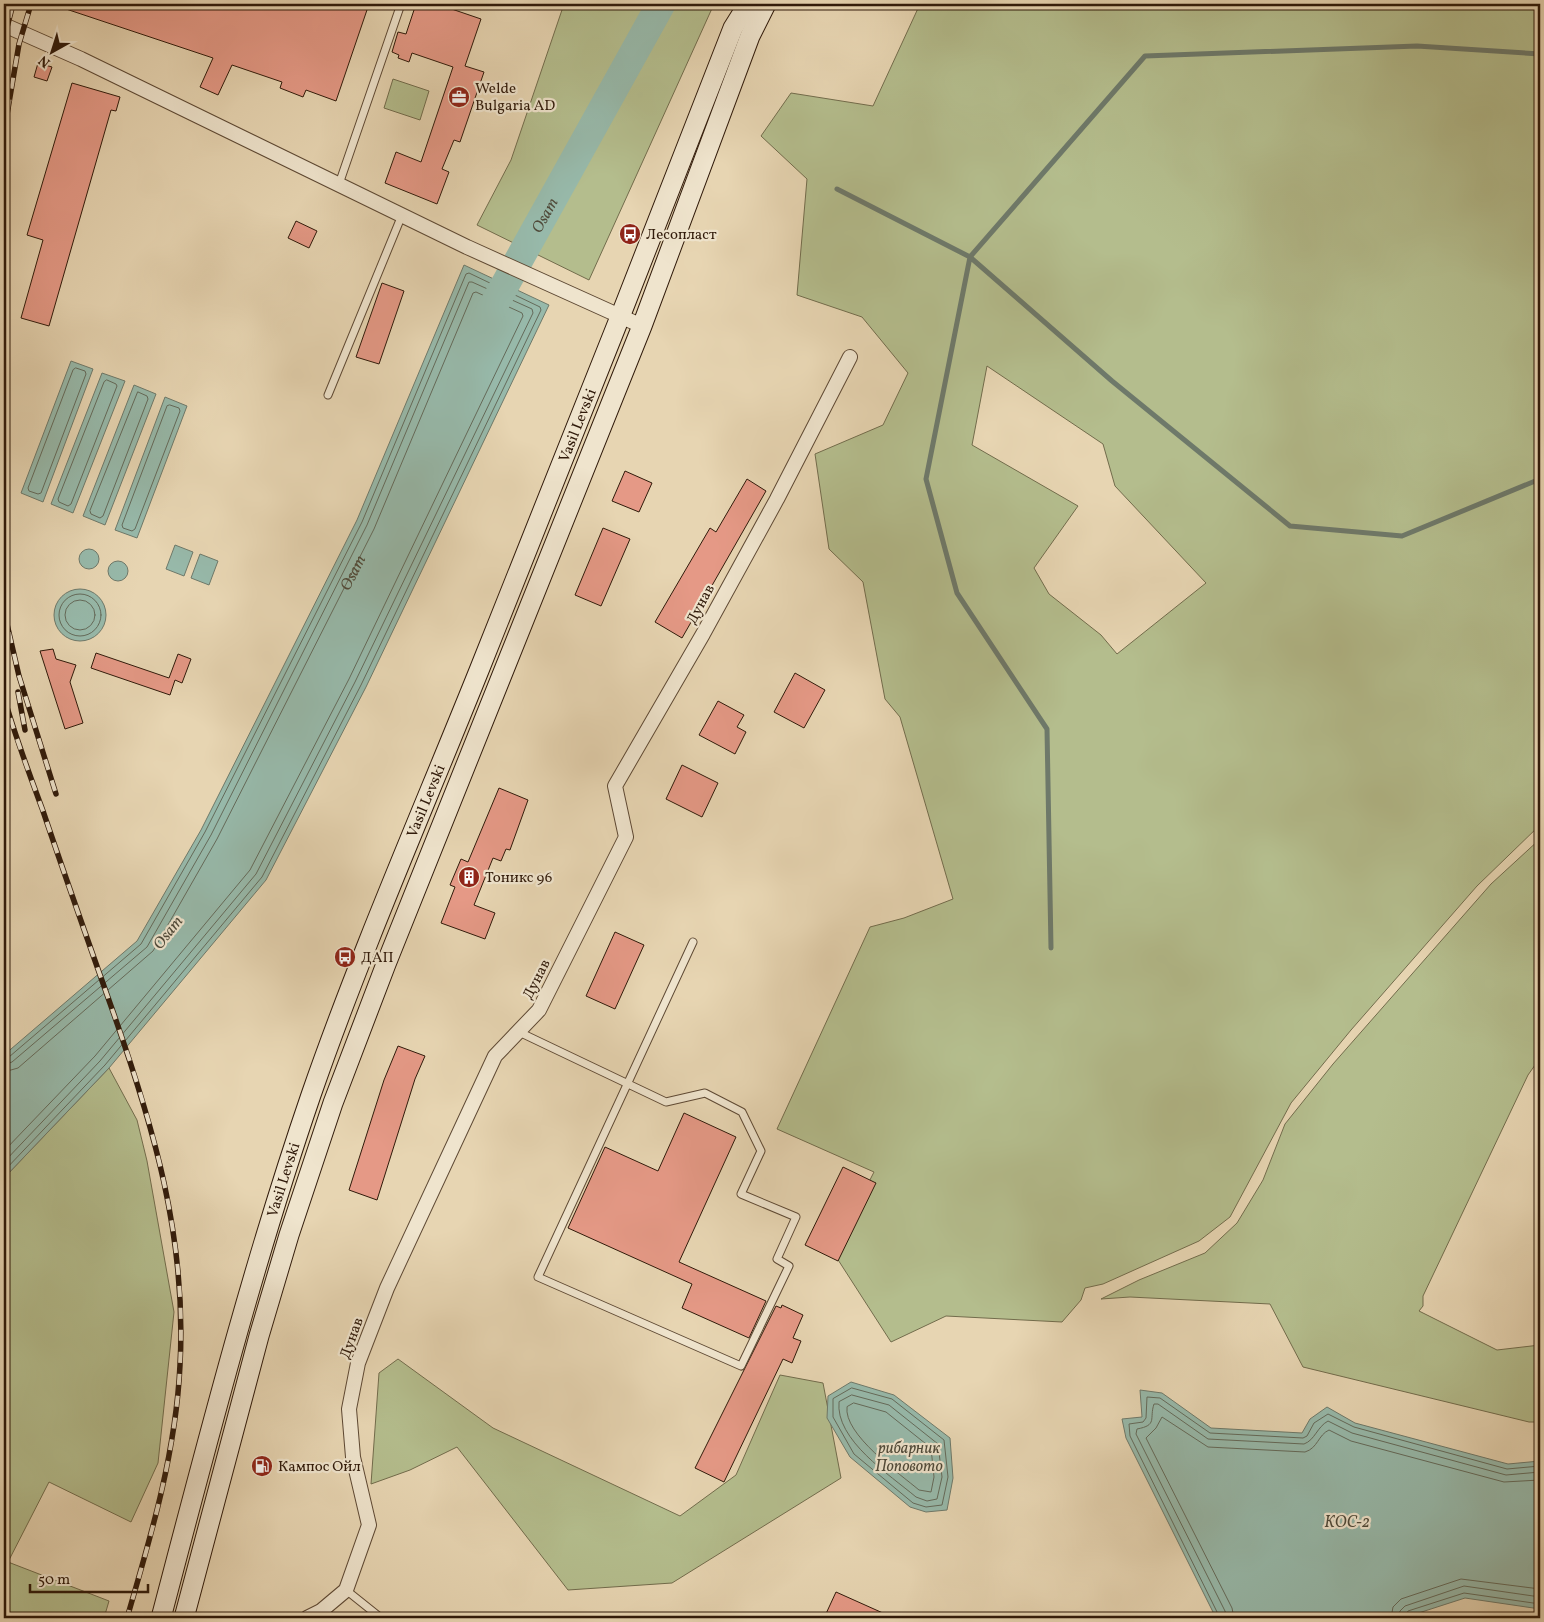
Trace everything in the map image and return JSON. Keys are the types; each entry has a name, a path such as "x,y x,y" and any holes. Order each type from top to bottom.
{"main road":[{"name":"Vasil Levski","path":"161,1618 210,1432 266,1235 312,1093 368,944 621,317 733,28 748,4"},
{"name":"Vasil Levski","path":"184,1618 289,1235 333,1103 394,945 642,326 750,36 766,4"}],"street":[{"path":"4,26 80,59 467,247 642,326"},
{"name":"Дунав","path":"346,1590 369,1525 353,1457 349,1409 358,1363 387,1288 495,1056 539,1010 626,838 614,786 703,634 777,499 850,357"},
{"path":"307,1618 321,1611 346,1590"}],"lane":[{"path":"339,184 401,4"},
{"path":"328,395 402,215"},
{"path":"519,1032 627,1083 666,1102 705,1093 742,1112 761,1151 741,1194 796,1217 777,1259 789,1266 741,1366 538,1277 627,1083 693,942"},
{"path":"346,1590 381,1618"}],"green space":[{"path":"564,4 714,4 589,280 477,225 511,160"},
{"path":"920,4 1153,4 1217,7 1221,4 1540,4 1540,825 1477,886 1351,1030 1291,1103 1230,1217 1199,1241 1103,1284 1085,1288 1081,1300 1062,1322 946,1316 891,1342 833,1252 874,1172 777,1129 870,927 904,918 953,899 900,717 885,699 863,582 829,549 815,454 883,425 908,373 862,317 797,295 807,179 761,136 791,93 873,106","holes":["987,366 1103,444 1115,486 1206,583 1117,654 1101,635 1049,594 1034,568 1078,506 972,445"]},
{"path":"393,79 429,91 420,120 384,108"},
{"path":"1540,839 1540,1058 1528,1075 1423,1296 1423,1306 1419,1311 1497,1350 1540,1345 1540,1422 1529,1422 1303,1367 1270,1304 1130,1297 1101,1299 1139,1280 1205,1253 1237,1223 1263,1180 1285,1124 1333,1064 1491,884"},
{"path":"109,1068 137,1120 147,1161 174,1312 158,1463 131,1522 49,1482 8,1562 109,1601 104,1618 4,1618 4,1178"},
{"path":"398,1359 493,1428 680,1516 736,1475 780,1375 823,1383 841,1478 672,1583 568,1590 457,1447 410,1470 371,1484 379,1373"}],"water":[{"path":"464,265 549,305 366,687 266,880 109,1068 4,1178 4,1055 137,941 201,830 357,520"},
{"path":"71,361 93,369 43,502 21,493"},
{"path":"102,373 125,381 73,513 51,504"},
{"path":"134,385 156,394 105,525 83,516"},
{"path":"165,397 187,406 137,538 115,530"},
{"path":"175,545 193,552 184,576 166,569"},
{"path":"89,549 96,552 99,559 96,566 89,569 82,566 79,559 82,552"},
{"path":"200,554 218,561 209,585 191,578"},
{"path":"118,561 125,564 128,571 125,578 118,581 111,578 108,571 111,564"},
{"path":"75,589 85,589 94,593 102,601 106,615 102,629 94,637 85,641 75,641 66,637 58,629 54,620 54,610 58,601 66,593"},
{"name":"рибарник Поповото","path":"851,1382 894,1395 950,1438 953,1478 947,1510 926,1512 910,1507 850,1457 827,1418 828,1396"},
{"name":"КОС-2","path":"1140,1390 1162,1393 1211,1428 1302,1433 1310,1419 1327,1407 1355,1423 1508,1464 1540,1461 1540,1609 1465,1598 1403,1618 1216,1618 1126,1438 1122,1419 1142,1417"}],"building":[{"path":"58,4 369,4 336,101 306,90 303,97 280,88 282,82 232,65 218,95 200,87 213,58 57,6"},
{"name":"Welde Bulgaria AD","path":"416,4 437,4 481,19 465,66 484,72 460,142 454,140 442,169 449,172 437,204 385,183 396,152 421,162 453,67 412,53 409,62 398,58 399,55 392,52 398,32 406,34"},
{"path":"38,63 52,67 47,81 34,77"},
{"path":"72,83 120,97 116,111 111,110 49,326 21,318 43,240 27,235"},
{"path":"296,221 317,231 309,248 288,238"},
{"path":"382,283 404,291 379,364 356,357"},
{"path":"625,471 652,483 639,512 612,501"},
{"path":"747,479 766,491 682,638 655,622 710,528 716,532"},
{"path":"603,528 630,539 601,606 575,595"},
{"path":"53,649 56,659 76,665 70,682 83,723 65,729 40,651"},
{"path":"96,653 169,678 178,654 191,659 182,683 175,680 170,695 91,668"},
{"path":"795,673 825,690 804,728 774,712"},
{"path":"718,701 744,715 737,727 746,732 735,754 699,735"},
{"path":"682,765 718,783 702,817 666,799"},
{"path":"499,788 528,800 510,850 506,849 501,861 493,858 474,905 495,913 485,939 441,923 455,887 450,885 461,859 468,862"},
{"path":"615,932 644,945 615,1009 586,996"},
{"path":"398,1046 425,1056 415,1079 377,1200 349,1190 384,1080"},
{"path":"684,1113 736,1137 679,1262 766,1301 749,1338 682,1308 692,1284 568,1228 605,1147 658,1171"},
{"path":"843,1167 876,1183 838,1261 805,1245"},
{"path":"782,1305 803,1315 793,1338 801,1341 792,1363 783,1359 724,1482 695,1468 776,1306 781,1308"},
{"path":"836,1592 894,1618 824,1618"}],"waterway":[{"name":"Osam","path":"486,319 661,4"},
{"path":"837,189 970,257 1145,56 1417,46 1540,54"},
{"path":"1051,948 1047,729 957,593 926,479 970,257 1112,381 1290,526 1402,536 1540,479"}],"railway":[{"path":"4,39 13,4"},
{"path":"4,132 19,44 31,4"},
{"path":"4,611 19,676 56,794"},
{"path":"18,692 25,730"},
{"path":"4,697 17,740 140,1094 164,1182 172,1227 178,1272 181,1318 178,1397 161,1493 127,1618"}],"place":[{"name":"Welde Bulgaria AD","path":"459,97"},
{"name":"Лесопласт","path":"630,234"},
{"name":"Тоникс 96","path":"469,877"},
{"name":"ДАП","path":"345,957"},
{"name":"Кампос Ойл","path":"262,1466"}]}
